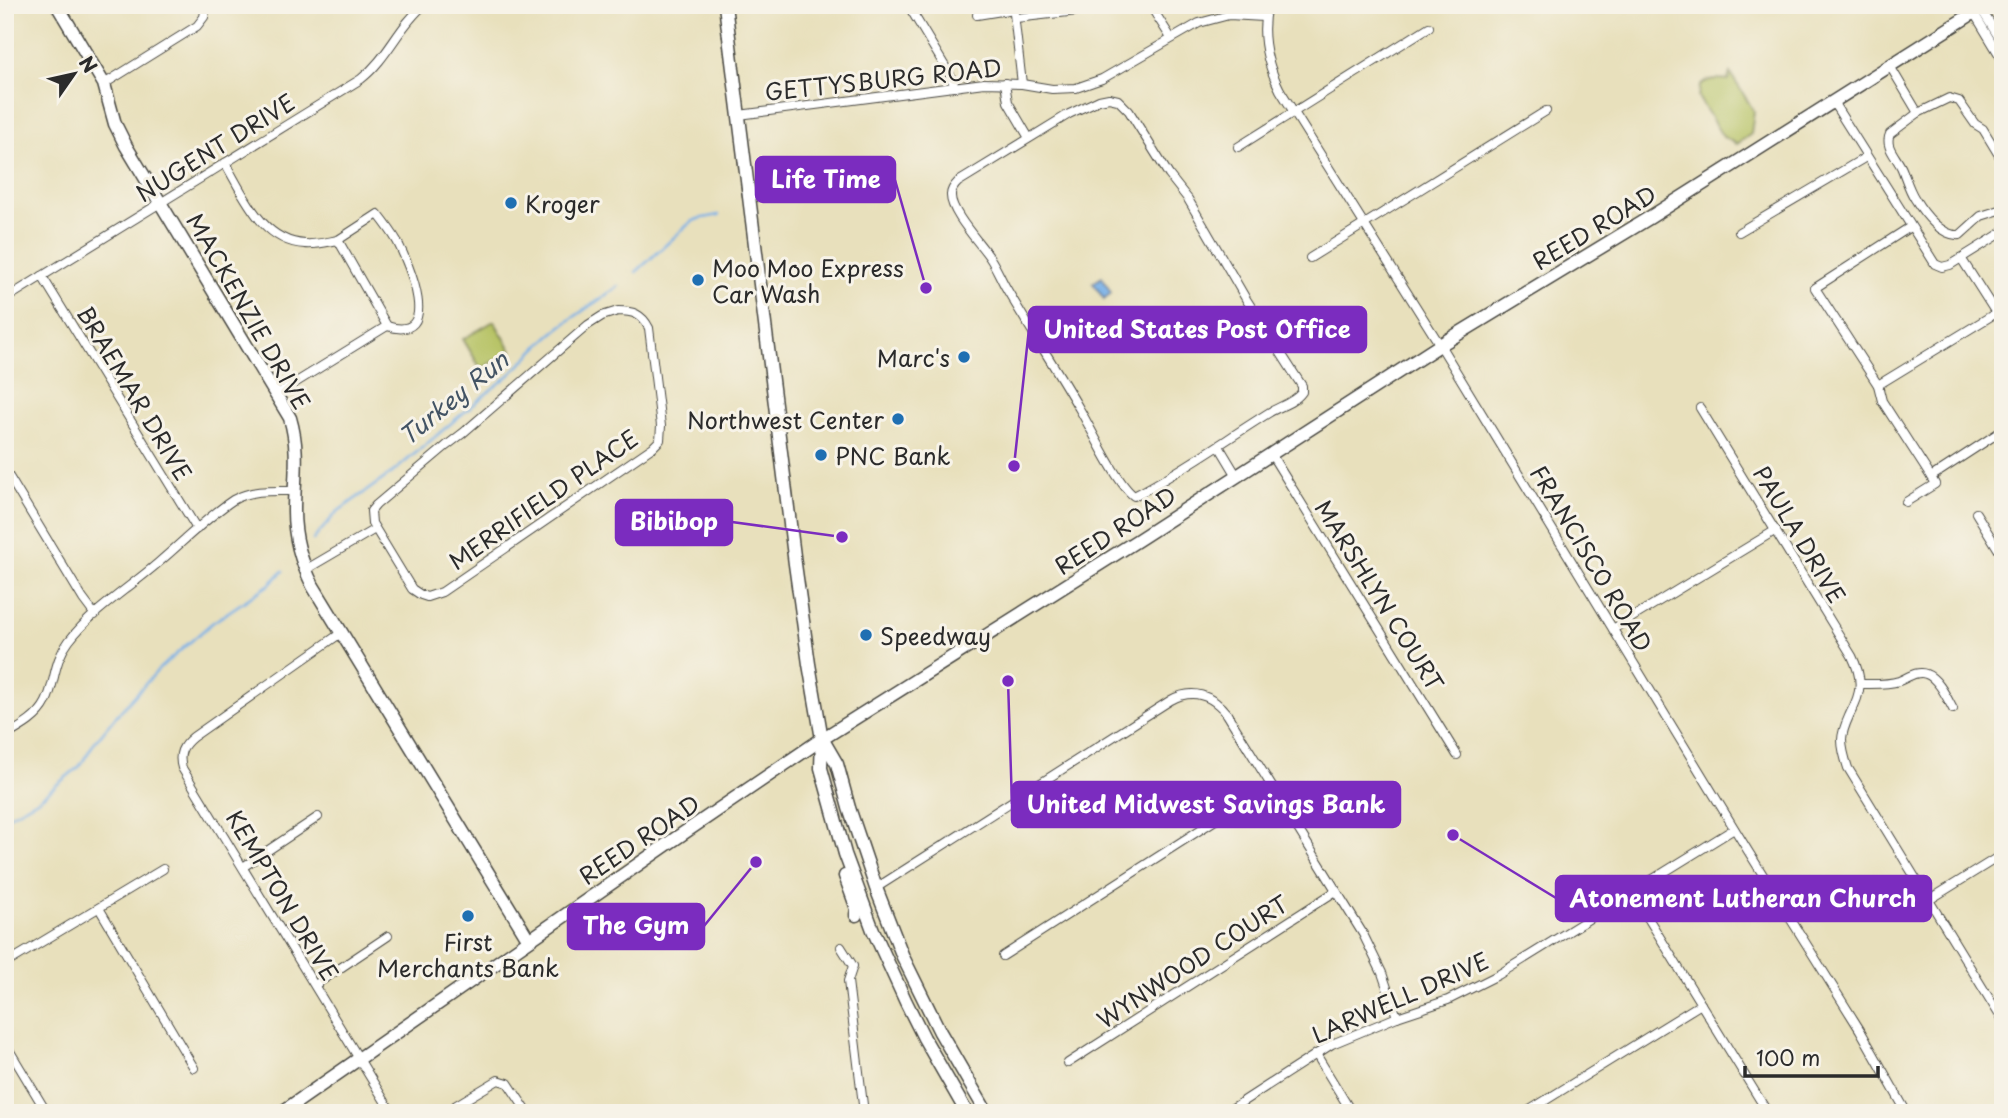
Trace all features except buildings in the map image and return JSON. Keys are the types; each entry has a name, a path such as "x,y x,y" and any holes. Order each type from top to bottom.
{"main road":[{"name":"MACKENZIE DRIVE","path":"57,5 104,84 120,136 278,394 290,418 296,437 296,539 305,570 341,634 529,940"},
{"path":"725,5 799,589 822,739 821,768 845,854 873,930 924,1038 967,1113"},
{"name":"REED ROAD","path":"281,1113 822,739 1440,345 1649,218 1981,9"},
{"path":"822,739 837,764 876,888 903,957 940,1032 987,1113"},
{"path":"845,854 840,862 857,909 856,915"}],"street":[{"path":"104,84 197,26 204,17 206,5"},
{"name":"NUGENT DRIVE","path":"5,299 361,79 381,61 401,29 424,5"},
{"path":"908,5 955,87"},
{"path":"1150,5 1171,38"},
{"name":"FRANCISCO ROAD","path":"1267,5 1264,18 1268,60 1293,113 1440,345 1734,830 1860,1030 1907,1113"},
{"path":"977,15 1013,7 1022,84"},
{"path":"1981,9 2003,44"},
{"path":"1981,9 2003,61"},
{"path":"1016,18 1077,11"},
{"name":"GETTYSBURG ROAD","path":"739,115 955,87 1005,83 1052,89 1076,88 1096,82 1189,27 1218,16 1239,14 1264,18"},
{"path":"1238,147 1429,27"},
{"path":"1890,66 1918,113"},
{"path":"1005,83 1008,102 1030,138"},
{"path":"1109,98 1118,100 1129,111 1302,386 1300,396 1219,446 1134,496 1129,493 989,256 974,239 953,204 950,196 958,182 1085,106 1109,98"},
{"path":"2003,162 1987,135 1975,124 1959,101 1949,98 1918,113 1890,134 1888,139 1914,198 1936,223 1951,234 1956,236 1964,233 1981,216 2003,209"},
{"path":"1833,103 1935,264 1942,267 1950,265 2003,232"},
{"path":"1310,258 1546,111"},
{"path":"1739,232 1866,156"},
{"path":"225,163 264,225 277,236 289,241 307,245 338,240 378,214 405,259 417,297 418,316 414,325 399,329 387,326 278,394"},
{"path":"1906,502 1935,484 1882,401 1878,385 1815,288 1910,227"},
{"path":"338,240 387,326"},
{"path":"1961,258 2003,324"},
{"name":"BRAEMAR DRIVE","path":"42,276 197,529"},
{"name":"MERRIFIELD PLACE","path":"618,311 635,313 645,320 650,332 662,431 660,440 653,447 432,597 421,595 412,589 375,529 370,517 376,505 589,325 602,316 618,311"},
{"path":"1878,385 1996,313"},
{"name":"PAULA DRIVE","path":"1700,408 1852,656 1858,669 1860,684"},
{"path":"1931,477 2003,430"},
{"path":"1219,446 1237,476"},
{"name":"MARSHLYN COURT","path":"1271,454 1457,755"},
{"path":"5,470 95,615"},
{"path":"5,736 31,720 41,709 61,655 68,643 95,615 225,506 245,494 295,491"},
{"path":"1976,513 2003,556"},
{"path":"305,570 375,529"},
{"path":"1613,629 1776,530"},
{"name":"KEMPTON DRIVE","path":"341,634 193,737 181,751 180,760 392,1113"},
{"path":"1954,709 1937,682 1924,673 1885,684 1860,684 1859,695 1841,738 1843,753 1848,768 2003,1021"},
{"path":"876,888 1171,700 1186,694 1202,695 1216,702 1227,713 1336,891 1373,953 1397,1017"},
{"path":"1003,956 1270,785"},
{"path":"243,867 318,817"},
{"name":"LARWELL DRIVE","path":"1225,1113 1332,1044 1397,1017 1448,1000 1498,975 1734,830"},
{"path":"1929,900 2003,854"},
{"path":"5,964 163,869"},
{"name":"WYNWOOD COURT","path":"1068,1063 1336,891"},
{"path":"1632,892 1764,1111"},
{"path":"99,908 194,1068"},
{"path":"315,985 388,936"},
{"path":"841,947 853,966 848,981 864,1113"},
{"path":"1525,1113 1701,1004"},
{"path":"5,1043 47,1113"},
{"path":"1316,1054 1352,1113"},
{"path":"443,1113 498,1080 512,1087 528,1113"}],"green space":[{"path":"1730,73 1754,111 1751,134 1737,144 1723,137 1698,97 1700,86 1704,83 1713,79 1728,80"},
{"path":"494,321 512,351 481,369 463,339"}],"water":[{"path":"1102,277 1111,293 1104,299 1093,283"}],"waterway":[{"name":"Turkey Run","path":"636,272 691,222 719,215"},
{"name":"Turkey Run","path":"313,540 337,512 392,473 509,376 561,327 619,286"},
{"name":"Turkey Run","path":"5,818 39,799 80,766 116,716 160,668 212,623 270,584 283,571"}],"place":[{"name":"Kroger","path":"511,203"},
{"name":"Moo Moo Express Car Wash","path":"698,280"},
{"name":"Life Time","path":"926,288"},
{"name":"Marc's","path":"964,357"},
{"name":"Northwest Center","path":"898,419"},
{"name":"PNC Bank","path":"821,455"},
{"name":"United States Post Office","path":"1014,466"},
{"name":"Bibibop","path":"842,537"},
{"name":"Speedway","path":"866,635"},
{"name":"United Midwest Savings Bank","path":"1008,681"},
{"name":"Atonement Lutheran Church","path":"1453,835"},
{"name":"The Gym","path":"756,862"},
{"name":"First Merchants Bank","path":"468,916"}]}
